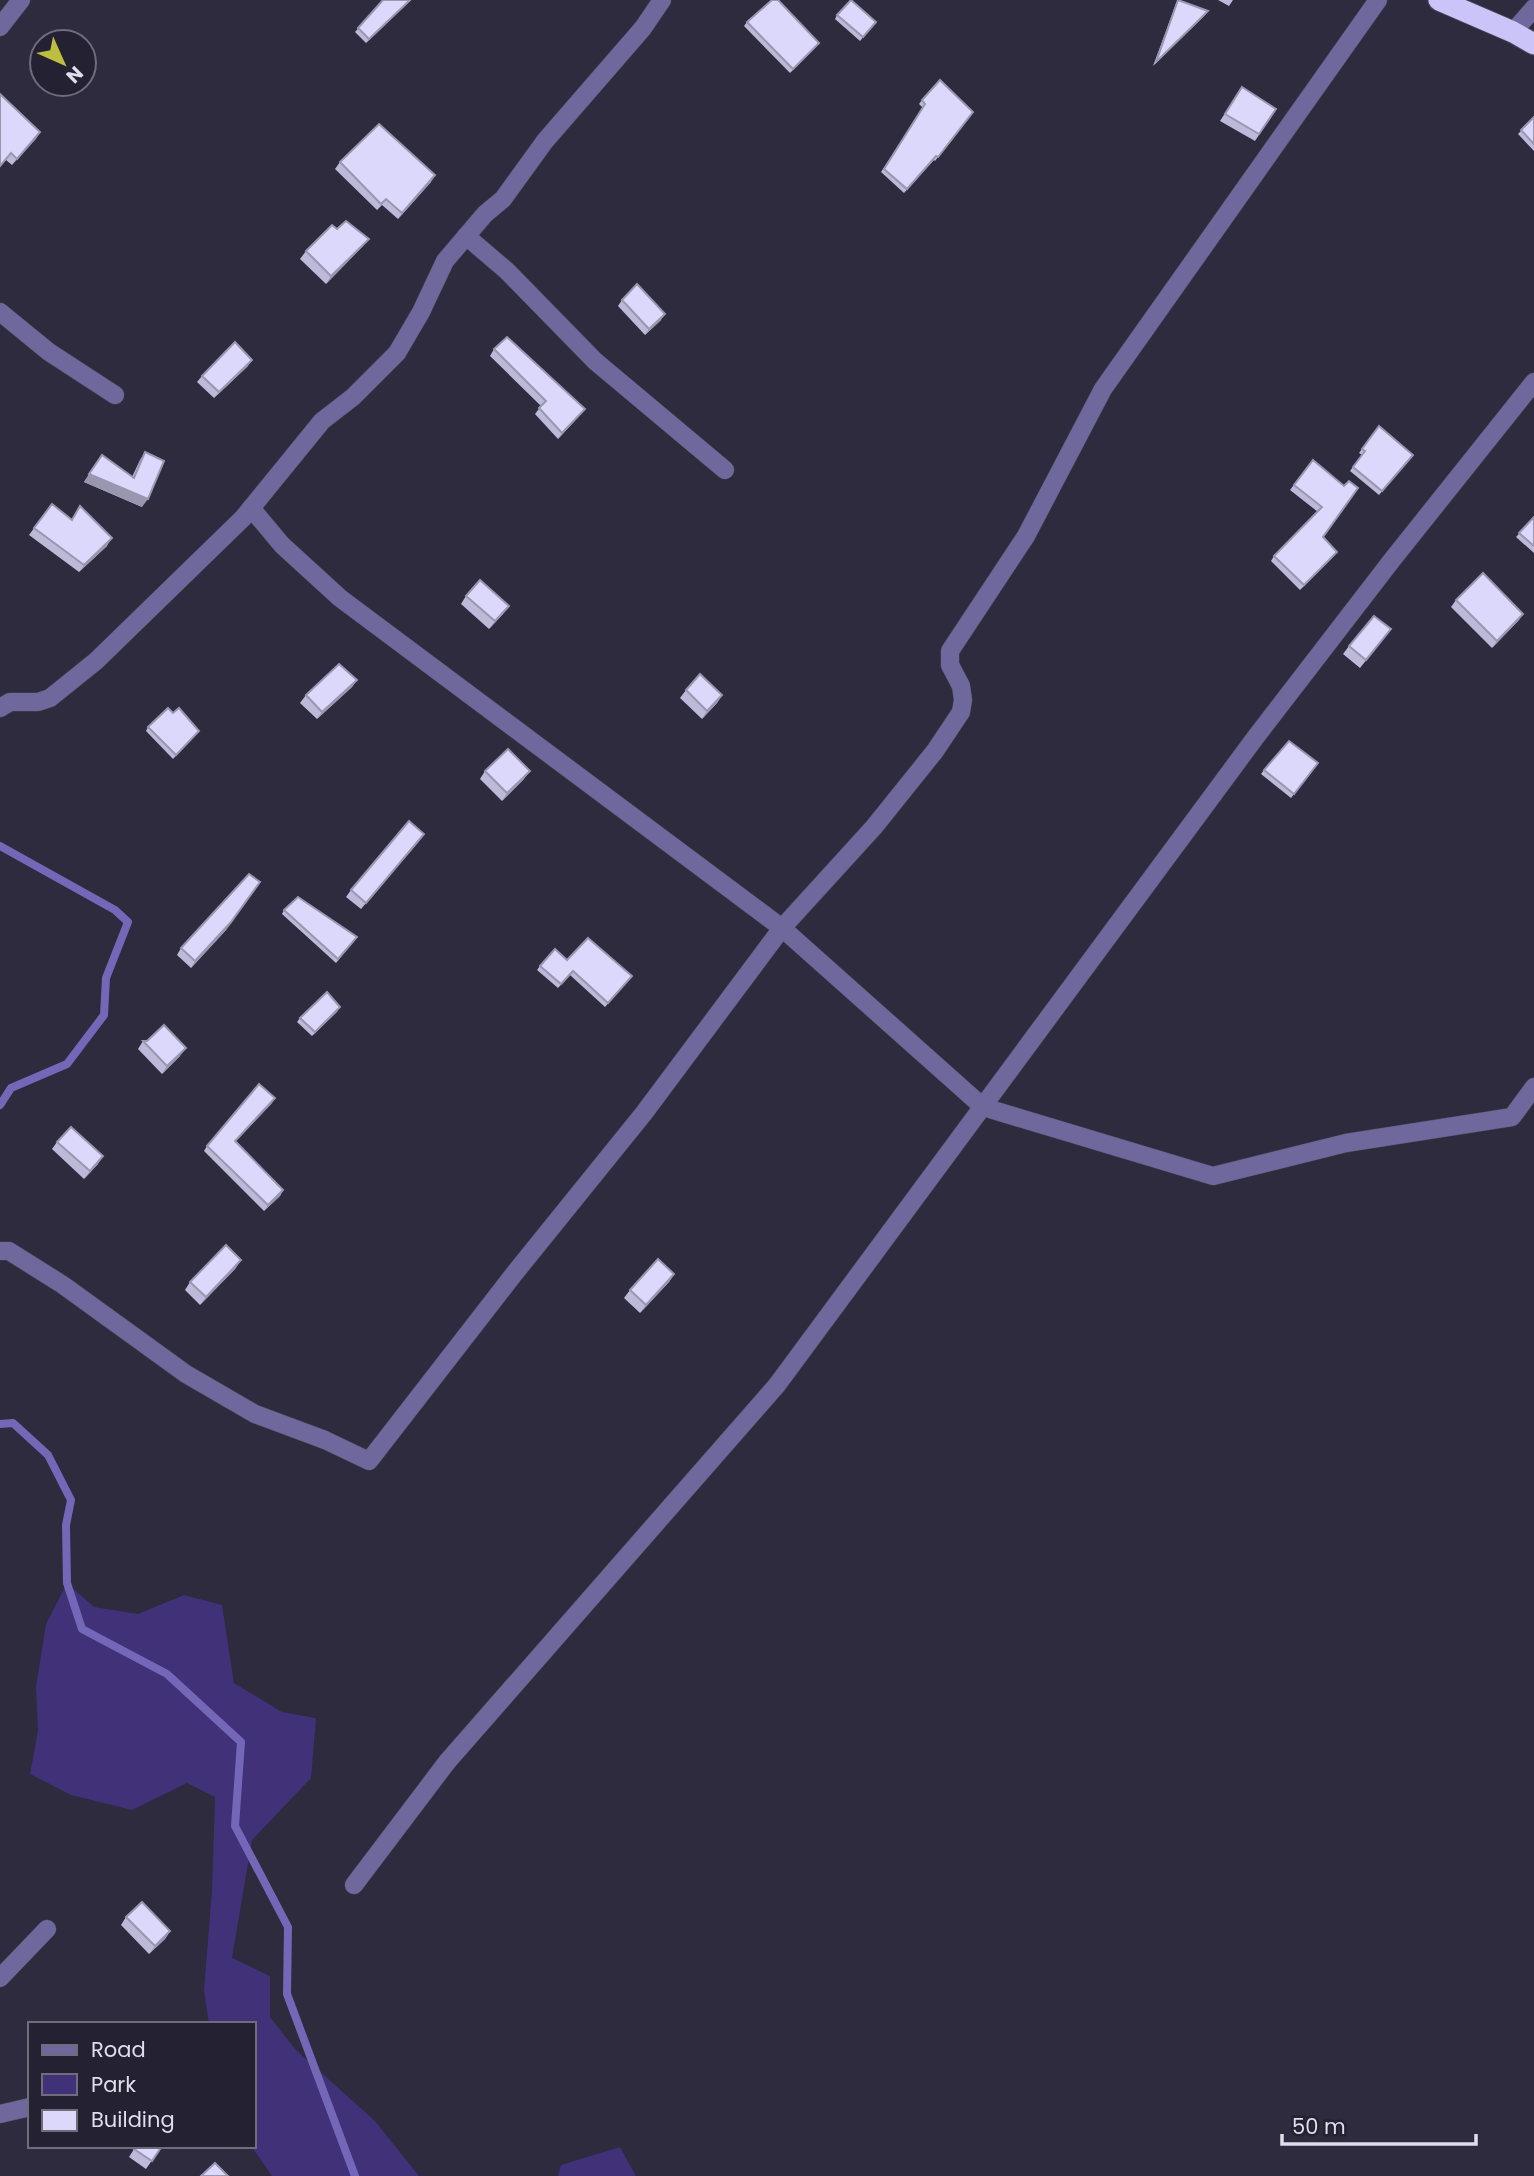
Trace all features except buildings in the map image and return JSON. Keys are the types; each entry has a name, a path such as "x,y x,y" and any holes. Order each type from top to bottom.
{"highway":[{"path":"1439,0 1534,44"}],"street":[{"path":"0,27 21,0"},
{"path":"0,708 10,702 38,702 50,698 96,662 243,518 322,421 353,397 397,354 445,261 485,215 503,199 545,141 643,28 662,0"},
{"path":"0,1251 9,1251 63,1285 186,1374 255,1414 325,1440 369,1461 644,1113 782,928 874,827 935,751 961,712 963,700 961,686 950,665 950,650 1026,536 1103,388 1378,0"},
{"path":"1513,32 1534,8"},
{"path":"466,236 507,271 596,361 725,470"},
{"path":"0,312 49,352 115,395"},
{"path":"355,1885 447,1762 777,1385 1255,738 1534,382"},
{"path":"251,508 282,545 340,598 782,928 983,1107 1213,1176 1346,1143 1512,1117 1534,1087"},
{"path":"0,1978 47,1929"},
{"path":"0,2114 28,2107"}],"green space":[{"path":"67,1583 94,1607 138,1614 184,1595 222,1605 234,1683 282,1712 316,1718 311,1778 252,1840 232,1958 270,1976 270,2017 296,2050 375,2121 419,2176 272,2176 252,2148 256,2148 256,2022 209,2022 204,1990 212,1890 215,1797 187,1783 132,1810 71,1795 30,1774 38,1730 36,1687 46,1624"},
{"path":"620,2147 636,2176 558,2176 561,2165"}],"waterway":[{"path":"0,846 115,910 128,922 106,978 104,1015 67,1064 11,1088 0,1105"},
{"path":"0,1424 13,1423 48,1455 71,1500 66,1525 67,1583 82,1629 167,1674 241,1742 235,1826 288,1927 287,1994 355,2176"}]}
